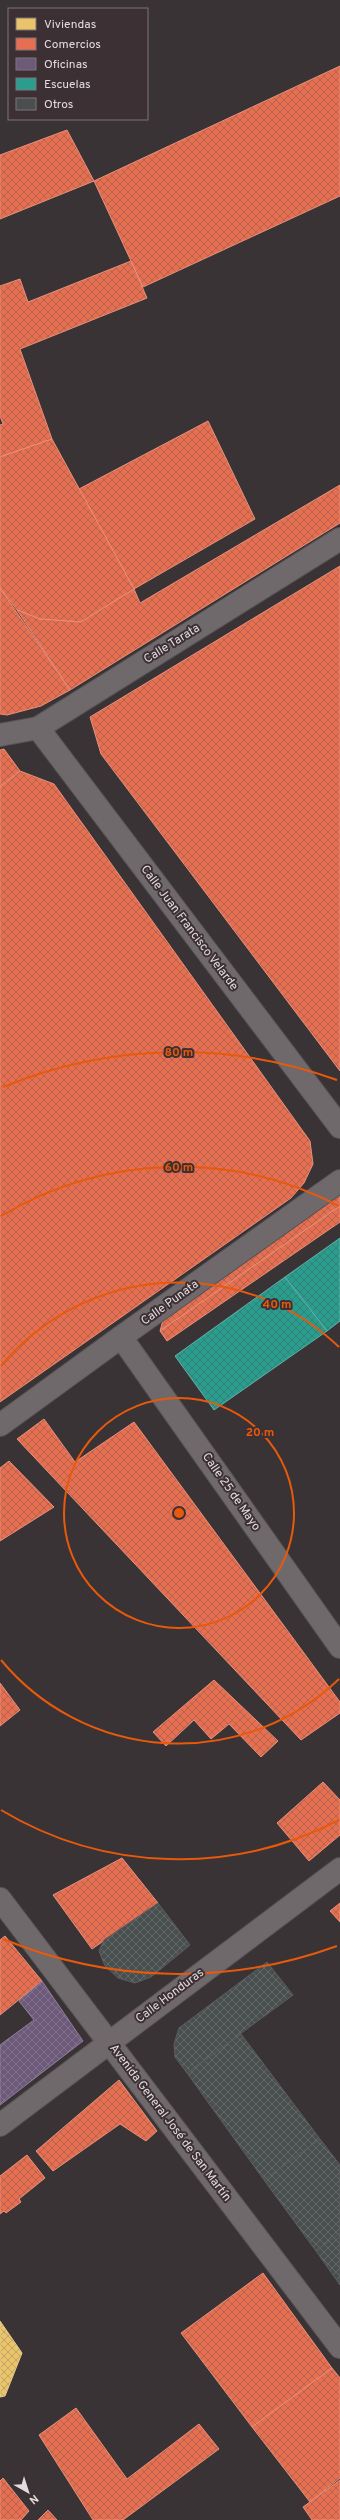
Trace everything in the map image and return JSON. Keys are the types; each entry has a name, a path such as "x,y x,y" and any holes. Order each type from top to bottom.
{"main road":[{"name":"Calle Tarata","path":"0,735 38,728 340,539"},
{"name":"Calle Juan Francisco Velarde","path":"38,728 340,1127"},
{"name":"Calle Punata","path":"0,1425 340,1181"},
{"name":"Calle 25 de Mayo","path":"121,1337 340,1646"},
{"name":"Calle Honduras","path":"0,2125 108,2042 340,1869"},
{"name":"Avenida General José de San Martín","path":"0,1899 340,2347"}],"building: Viviendas":[{"path":"0,2321 22,2353 5,2396 0,2397"}],"building: Comercios":[{"path":"340,66 340,196 143,287 94,181"},
{"path":"67,130 94,181 0,219 0,155"},
{"path":"131,261 147,298 20,349 52,439 0,457 0,425 3,424 0,416 0,286 20,279 28,302"},
{"path":"208,421 255,519 134,589 79,489"},
{"path":"52,439 134,589 81,622 40,619 17,610 0,588 0,457"},
{"path":"340,485 340,523 70,690 17,610 40,619 81,622 134,589 140,603"},
{"path":"340,566 340,1071 101,754 90,717"},
{"path":"0,588 70,690 41,706 7,715 0,714"},
{"path":"4,749 20,771 0,787 0,750"},
{"path":"20,771 54,784 310,1141 313,1164 304,1183 291,1198 0,1402 0,787"},
{"path":"340,1189 340,1206 160,1331 163,1320"},
{"path":"340,1206 340,1222 167,1341 160,1331"},
{"path":"44,1419 75,1462 134,1422 340,1702 340,1713 301,1740 17,1439"},
{"path":"9,1461 54,1507 0,1541 0,1468"},
{"path":"214,1680 278,1741 261,1757 229,1724 211,1739 194,1720 166,1746 153,1732"},
{"path":"0,1683 20,1710 0,1726"},
{"path":"323,1782 340,1800 340,1835 309,1861 277,1823"},
{"path":"122,1858 158,1903 92,1949 53,1895"},
{"path":"340,1903 340,1922 330,1911"},
{"path":"5,1936 42,1981 0,2015 0,1940"},
{"path":"119,2080 157,2131 146,2141 120,2124 53,2171 36,2151"},
{"path":"27,2155 45,2178 19,2199 21,2202 6,2213 4,2211 0,2214 0,2176"},
{"path":"263,2273 332,2368 252,2427 181,2333"},
{"path":"332,2368 340,2378 340,2478 310,2502 252,2427"},
{"path":"76,2408 127,2479 199,2424 219,2449 123,2520 93,2520 39,2435"},
{"path":"3,2478 29,2511 21,2520 0,2520 0,2481"},
{"path":"340,2480 340,2520 312,2520 303,2507"},
{"path":"48,2510 57,2520 38,2520"}],"building: Oficinas":[{"path":"42,1981 83,2041 0,2105 0,2045 34,2020 19,2001"}],"building: Escuelas":[{"path":"340,1238 340,1321 327,1331 285,1277"},
{"path":"285,1277 327,1331 214,1410 175,1356"}],"building: Otros":[{"path":"158,1903 190,1945 151,1977 135,1983 118,1978 105,1966 99,1951 104,1940"},
{"path":"267,1962 293,1995 187,2073 175,2057 174,2044 179,2028"},
{"path":"241,2034 320,2139 264,2180 187,2073"},
{"path":"320,2139 340,2165 340,2233 316,2251 264,2180"},
{"path":"340,2233 340,2285 316,2251"}]}
